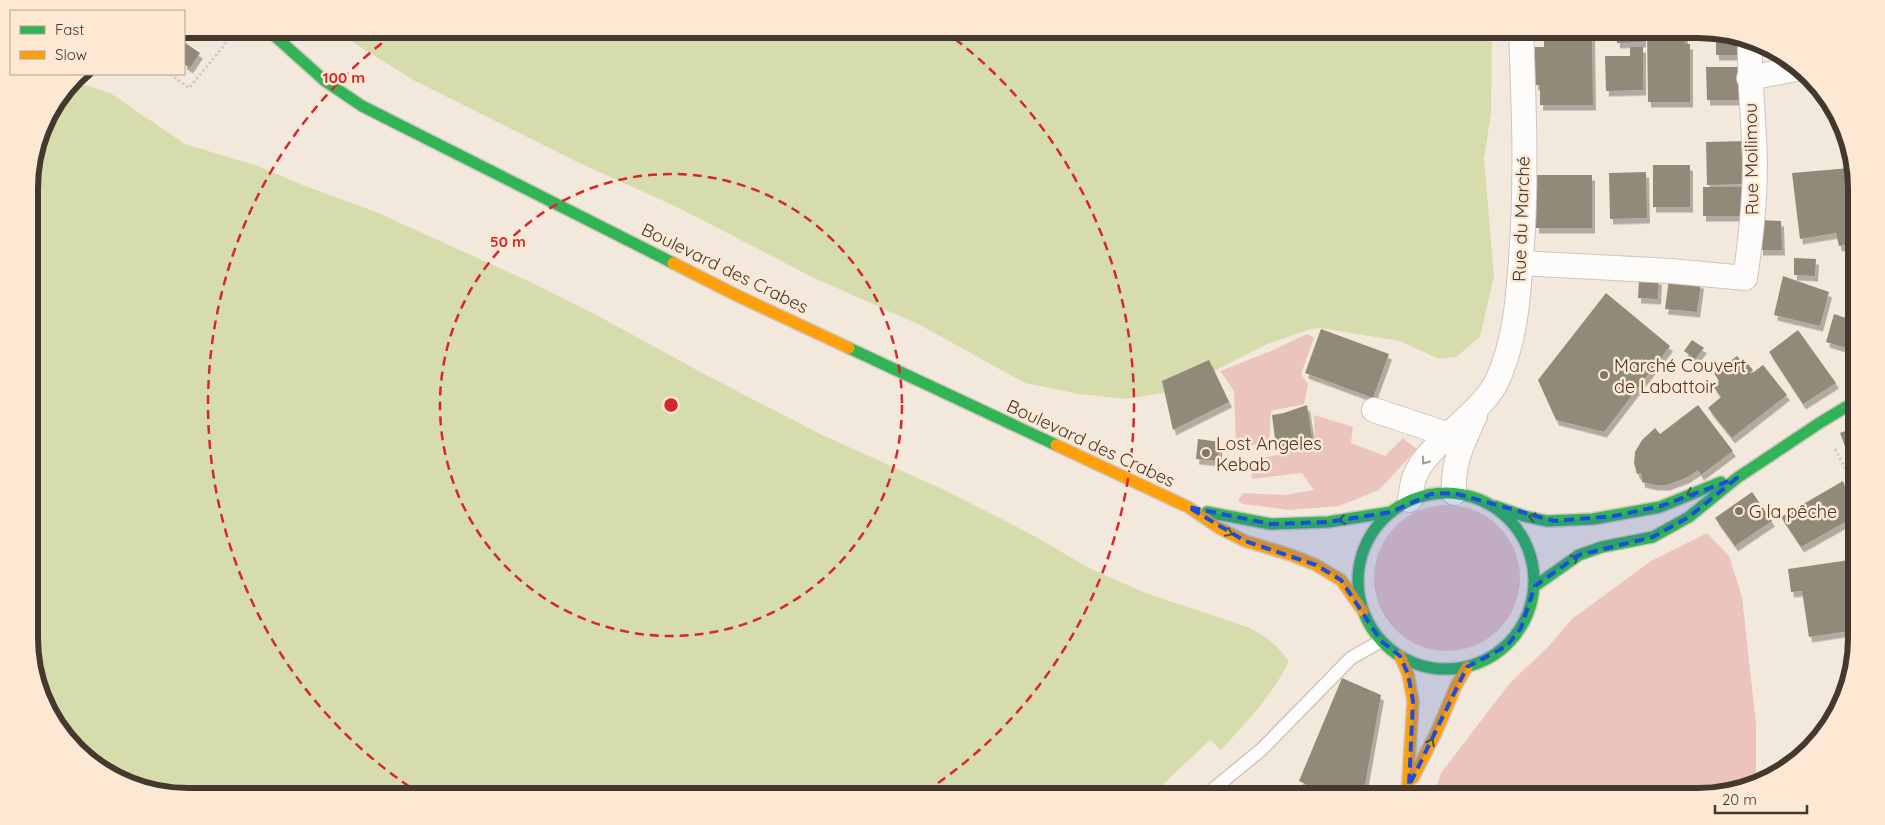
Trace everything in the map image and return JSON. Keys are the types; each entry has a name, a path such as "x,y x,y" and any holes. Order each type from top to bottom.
{"main road":[{"name":"Boulevard des Crabes","path":"277,38 325,81 362,106 738,296 1188,508 1219,528 1245,541 1316,565 1341,580 1363,611"},
{"path":"1535,586 1579,555 1602,547 1653,537 1690,517 1737,478 1821,422 1848,406"},
{"path":"1495,506 1512,522 1526,541 1533,563 1535,586 1531,608 1521,628 1507,646 1488,658 1468,667 1444,669 1421,666 1400,656 1381,640 1370,627 1363,611 1358,590 1358,568 1364,547 1375,528 1400,506 1431,494 1454,493 1475,497 1495,506 1534,518 1554,521 1614,516 1661,506 1694,491 1737,478"},
{"name":"Boulevard des Crabes","path":"1188,508 1270,524 1328,522 1400,506"},
{"path":"1400,656 1408,674 1413,701 1408,787"},
{"path":"1410,787 1456,686 1468,667"}],"street":[{"name":"Rue du Marché","path":"1400,506 1426,458 1482,401 1496,383 1510,347 1515,322 1523,228 1525,136 1521,38"},
{"name":"Rue Moilimou","path":"1521,263 1671,271 1745,278 1754,212 1754,146 1749,78 1750,47"},
{"path":"1749,78 1792,71"},
{"name":"Rue du Marché","path":"1454,493 1453,478 1457,456 1482,401"},
{"path":"1374,410 1449,435"}],"lane":[{"path":"1215,787 1262,748 1351,658 1381,640"}],"path":[{"path":"171,75 189,88 230,38"},
{"path":"1821,422 1848,473"}],"highlighted area":[{"path":"1737,478 1689,517 1653,537 1579,555 1535,586 1521,628 1507,646 1467,667 1409,786 1413,701 1408,674 1400,656 1381,641 1341,580 1316,565 1245,541 1188,507 1271,524 1328,522 1391,512 1431,494 1454,493 1554,521 1614,516 1661,506"}],"shaded area":[{"path":"348,38 1492,38 1491,113 1484,159 1494,276 1480,337 1456,357 1439,359 1400,341 1321,328 1311,329 1267,344 1175,391 1126,399 1079,394 1025,383 920,325 812,277 679,208 575,161 415,81"},
{"path":"79,83 110,93 185,144 258,166 300,184 376,212 526,280 600,317 820,434 940,488 1029,533 1091,569 1148,594 1233,622 1264,636 1289,661 1283,673 1267,697 1221,750 1210,740 1160,787 188,788 158,785 139,780 112,767 96,757 68,729 49,695 39,657 38,178 43,149 53,121 68,96"},
{"path":"1307,334 1314,338 1301,374 1308,384 1304,404 1271,411 1269,444 1246,445 1236,442 1234,391 1220,371 1271,351"},
{"path":"1314,415 1353,427 1351,443 1385,456 1403,438 1417,449 1379,490 1339,506 1288,510 1243,504 1238,501 1243,493 1284,495 1314,490 1302,473 1252,479 1250,461 1315,446"},
{"path":"1447,505 1475,510 1499,526 1515,550 1520,578 1515,606 1499,630 1475,646 1447,651 1419,646 1395,630 1379,606 1374,578 1379,550 1395,526 1419,510"},
{"path":"1707,533 1729,556 1742,597 1756,724 1756,776 1727,785 1707,787 1437,787 1441,773 1510,683 1548,647 1572,619 1651,561"}],"building":[{"path":"1544,38 1592,38 1593,105 1540,105 1540,85 1535,85 1535,47 1544,47"},
{"path":"1617,38 1643,38 1643,42 1617,43"},
{"path":"1647,38 1685,38 1685,44 1690,44 1690,102 1648,102"},
{"path":"1716,39 1744,44 1744,55 1716,55"},
{"path":"185,43 200,53 190,68 185,65"},
{"path":"1630,47 1643,47 1643,90 1606,91 1605,56 1630,56"},
{"path":"1706,67 1744,67 1745,100 1707,100"},
{"path":"1746,141 1747,184 1707,185 1706,142"},
{"path":"1653,165 1690,165 1690,207 1653,207"},
{"path":"1846,168 1848,244 1839,246 1836,233 1800,239 1792,173"},
{"path":"1646,172 1647,218 1610,219 1609,173"},
{"path":"1536,175 1592,175 1592,228 1536,228"},
{"path":"1703,187 1746,187 1746,216 1703,216"},
{"path":"1760,220 1781,221 1782,250 1760,250"},
{"path":"1794,258 1816,259 1815,276 1794,275"},
{"path":"1783,276 1829,292 1820,326 1774,315"},
{"path":"1639,278 1659,279 1658,299 1638,298"},
{"path":"1669,279 1701,283 1697,312 1665,309"},
{"path":"1606,293 1670,346 1604,432 1556,420 1538,380"},
{"path":"1834,314 1848,319 1848,348 1826,342"},
{"path":"1321,329 1389,354 1373,398 1305,373"},
{"path":"1798,330 1836,383 1803,404 1769,352"},
{"path":"1692,340 1704,348 1695,359 1684,351"},
{"path":"1737,356 1745,365 1747,363 1753,370 1750,372 1751,374 1763,365 1787,395 1732,438 1708,408 1721,397 1713,386 1719,381 1714,373"},
{"path":"1209,360 1229,402 1173,430 1162,381"},
{"path":"1307,405 1313,443 1276,447 1272,415"},
{"path":"1698,405 1733,451 1701,475 1698,470 1686,478 1667,485 1642,482 1641,473 1637,474 1634,463 1635,452 1642,440 1655,428 1660,434"},
{"path":"1848,430 1848,454 1840,433"},
{"path":"1198,439 1220,442 1218,461 1196,459"},
{"path":"1843,481 1848,494 1848,521 1801,547 1781,517"},
{"path":"1752,492 1772,521 1735,546 1715,518"},
{"path":"1848,560 1848,631 1809,637 1802,591 1791,592 1788,569"},
{"path":"1342,678 1381,695 1365,787 1312,787 1299,781"}],"traffic: fast":[{"path":"277,38 325,81 362,106 673,263"},
{"path":"849,348 1056,445"},
{"path":"1535,586 1579,555 1602,547 1653,537 1689,517 1737,478 1821,422 1848,406"},
{"path":"1495,506 1524,516 1547,521 1593,519 1660,507 1721,482"},
{"path":"1437,493 1455,493 1488,503 1514,525 1524,539 1530,555 1534,581 1530,607 1524,623 1502,649 1488,659 1472,665 1455,669 1437,669 1404,659 1378,637 1368,623 1362,607 1358,590 1358,572 1368,539 1390,513 1404,503 1420,497 1437,493"},
{"path":"1207,512 1271,524 1328,522 1391,512"}],"traffic: slow":[{"path":"673,263 849,348"},
{"path":"1056,445 1188,507 1219,528 1245,541 1316,565 1341,580 1363,611"},
{"path":"1400,656 1408,674 1413,701 1408,787"},
{"path":"1413,778 1436,733 1456,686 1467,667"}],"place":[{"name":"Marché Couvert de Labattoir","path":"1604,375"},
{"name":"Lost Angeles Kebab","path":"1206,453"},
{"name":"G la pêche","path":"1739,511"}]}
